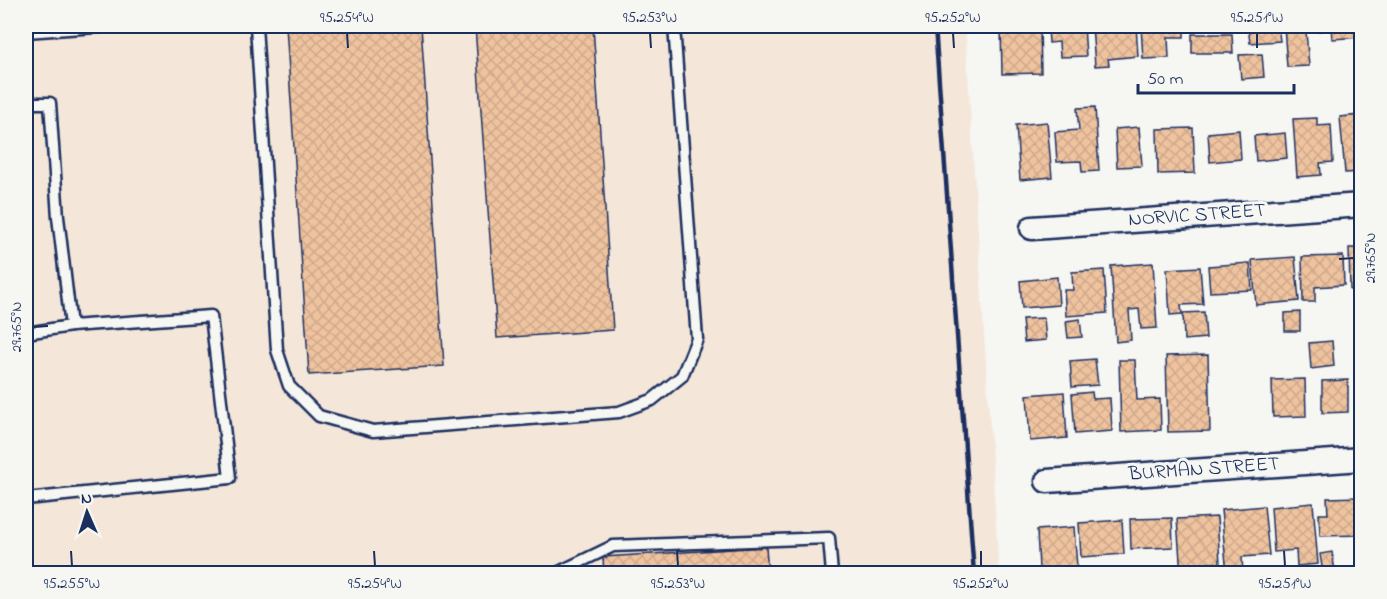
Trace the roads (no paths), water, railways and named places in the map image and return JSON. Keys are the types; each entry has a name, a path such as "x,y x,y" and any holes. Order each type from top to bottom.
{"street":[{"name":"NORVIC STREET","path":"1032,228 1362,205"},
{"name":"BURMAN STREET","path":"1047,481 1362,459"}],"lane":[{"path":"26,32 110,26"},
{"path":"256,26 277,350 289,386 319,416 374,431 619,412 652,400 682,376 697,339 674,26"},
{"path":"26,103 50,103 58,217 71,326"},
{"path":"26,333 71,326 211,316 230,478 26,500"},
{"path":"555,573 613,546 829,538 832,573"}],"railway":[{"path":"935,26 974,574"}]}
